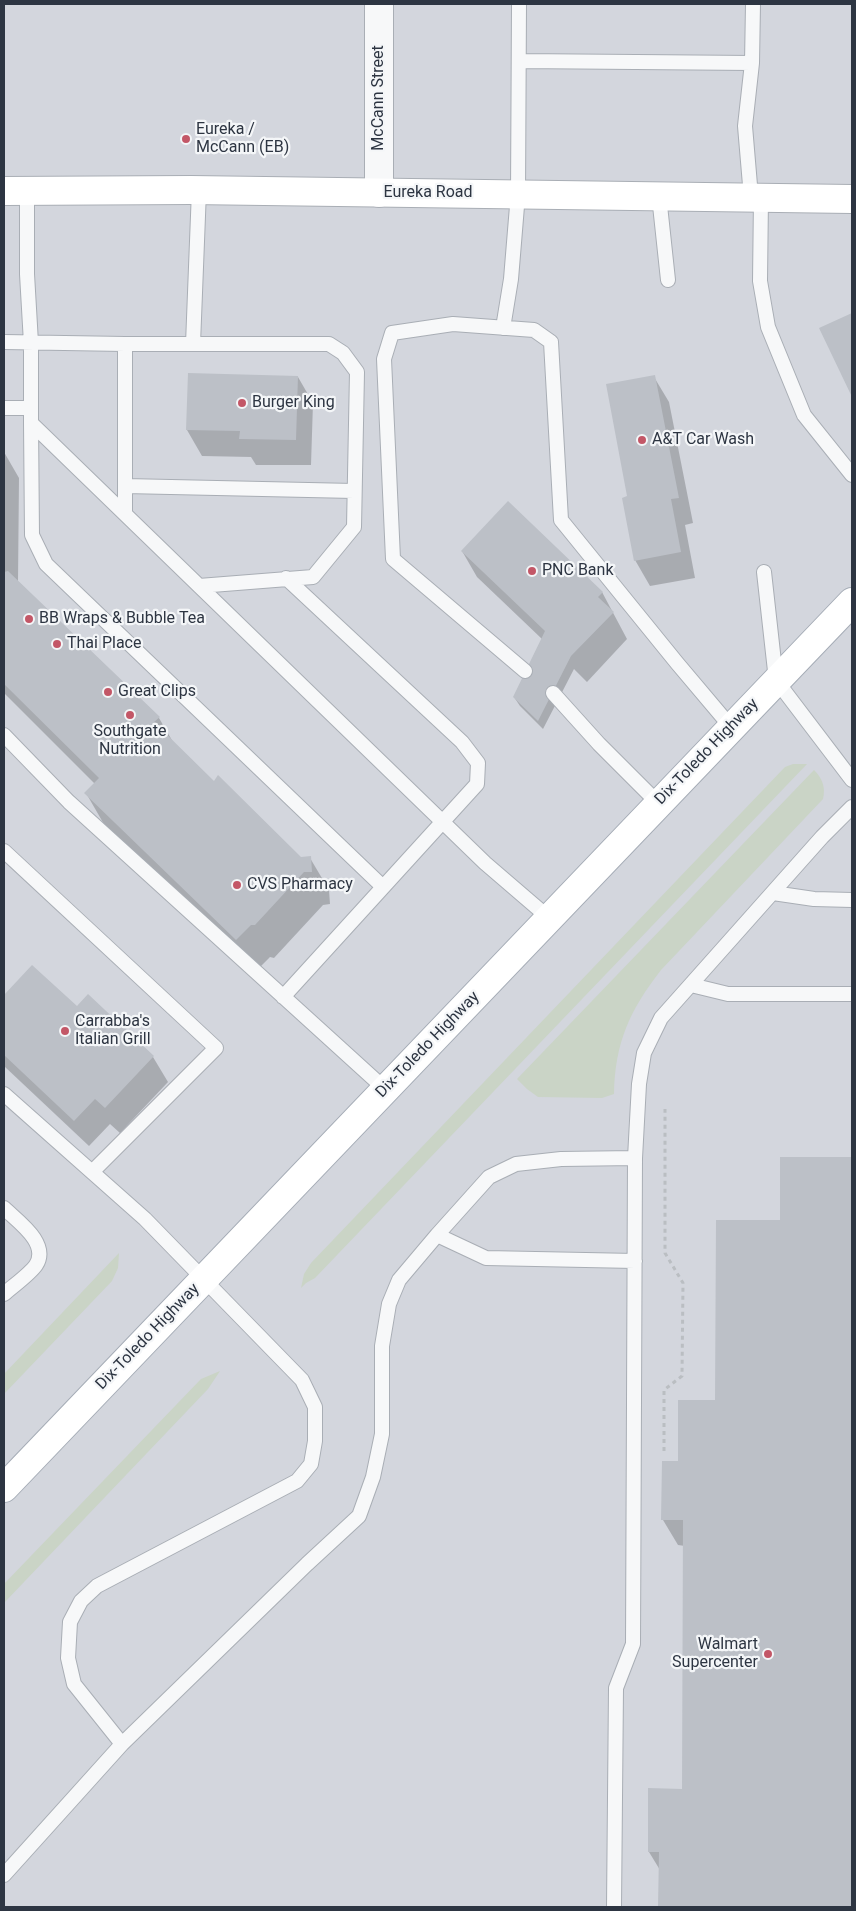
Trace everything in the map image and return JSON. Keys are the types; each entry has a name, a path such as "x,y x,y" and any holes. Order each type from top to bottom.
{"main road":[{"name":"Eureka Road","path":"15,192 199,190 852,199"},
{"name":"Dix-Toledo Highway","path":"4,1488 852,602"}],"street":[{"name":"McCann Street","path":"379,4 379,193"}],"lane":[{"path":"502,328 511,279 518,194 519,4"},
{"path":"753,4 752,64 745,126 756,198 760,281 768,327 804,416 852,476"},
{"path":"519,61 752,64"},
{"path":"193,344 199,190"},
{"path":"15,192 27,274 31,343 32,535 46,564 382,887"},
{"path":"659,196 668,280"},
{"path":"525,671 393,559 384,359 392,333 453,324 534,330 551,342 561,520 731,727"},
{"path":"4,342 329,344 342,353 357,372 354,527 313,577 199,586"},
{"path":"125,344 125,514"},
{"path":"4,408 31,408"},
{"path":"31,423 442,822 485,863 549,918"},
{"path":"125,486 354,491"},
{"path":"764,572 776,680 852,780"},
{"path":"283,996 476,784 478,763 462,742 286,578"},
{"path":"553,692 599,744 658,803"},
{"path":"4,735 68,802 385,1089"},
{"path":"614,1907 616,1688 632,1644 635,1158 639,1084 644,1053 661,1018 822,837 852,806"},
{"path":"4,851 216,1048 92,1172"},
{"path":"773,893 814,899 852,900"},
{"path":"691,985 728,994 852,994"},
{"path":"4,1094 145,1219 302,1380 315,1407 315,1441 311,1464 297,1481 97,1586 81,1601 70,1622 68,1658 74,1684 122,1744"},
{"path":"4,1875 122,1744 359,1516 373,1477 382,1434 382,1346 389,1304 399,1280 437,1235 489,1177 516,1164 561,1159 635,1158"},
{"path":"4,1208 32,1235 38,1247 39,1256 35,1266 4,1294"},
{"path":"437,1235 486,1258 635,1261"}],"path":[{"path":"664,1451 664,1390 682,1376 683,1292 683,1283 666,1253 665,1109"}],"shaded area":[{"path":"4,4 852,4 852,1907 4,1907"}],"green space":[{"path":"793,764 807,764 315,1278 301,1288 304,1274 311,1263 785,767"},
{"path":"814,770 823,783 823,799 661,970 641,999 621,1042 617,1058 614,1094 602,1098 538,1097 527,1089 517,1079"},
{"path":"119,1253 118,1268 112,1281 4,1394 4,1374"},
{"path":"220,1371 208,1389 4,1603 4,1584 201,1379"}],"building":[{"path":"852,313 852,397 819,328"},
{"name":"Burger King","path":"188,373 298,376 296,440 239,439 240,431 186,430"},
{"name":"A&T Car Wash","path":"655,375 679,498 671,499 681,552 634,561 622,498 627,496 606,384"},
{"name":"PNC Bank","path":"508,501 603,592 598,597 614,612 571,656 538,721 513,697 545,631 461,551"},
{"path":"8,571 160,717 154,722 214,781 218,775 301,857 311,856 312,872 304,872 255,925 251,925 236,940 84,793 99,778 4,684 4,572"},
{"name":"Carrabba's Italian Grill","path":"32,965 77,1006 88,994 154,1056 105,1108 95,1099 74,1121 4,1055 4,995"},
{"name":"Walmart Supercenter","path":"780,1157 852,1157 852,1907 658,1907 659,1852 648,1852 648,1788 682,1789 683,1520 661,1520 662,1461 678,1461 678,1400 715,1400 716,1220 780,1220"}],"place":[{"name":"Eureka / McCann (EB)","path":"186,139"},
{"name":"Burger King","path":"242,403"},
{"name":"A&T Car Wash","path":"642,440"},
{"name":"PNC Bank","path":"532,571"},
{"name":"BB Wraps & Bubble Tea","path":"29,619"},
{"name":"Thai Place","path":"57,644"},
{"name":"Great Clips","path":"108,692"},
{"name":"Southgate Nutrition","path":"130,715"},
{"name":"CVS Pharmacy","path":"237,885"},
{"name":"Carrabba's Italian Grill","path":"65,1031"},
{"name":"Walmart Supercenter","path":"768,1654"}]}
